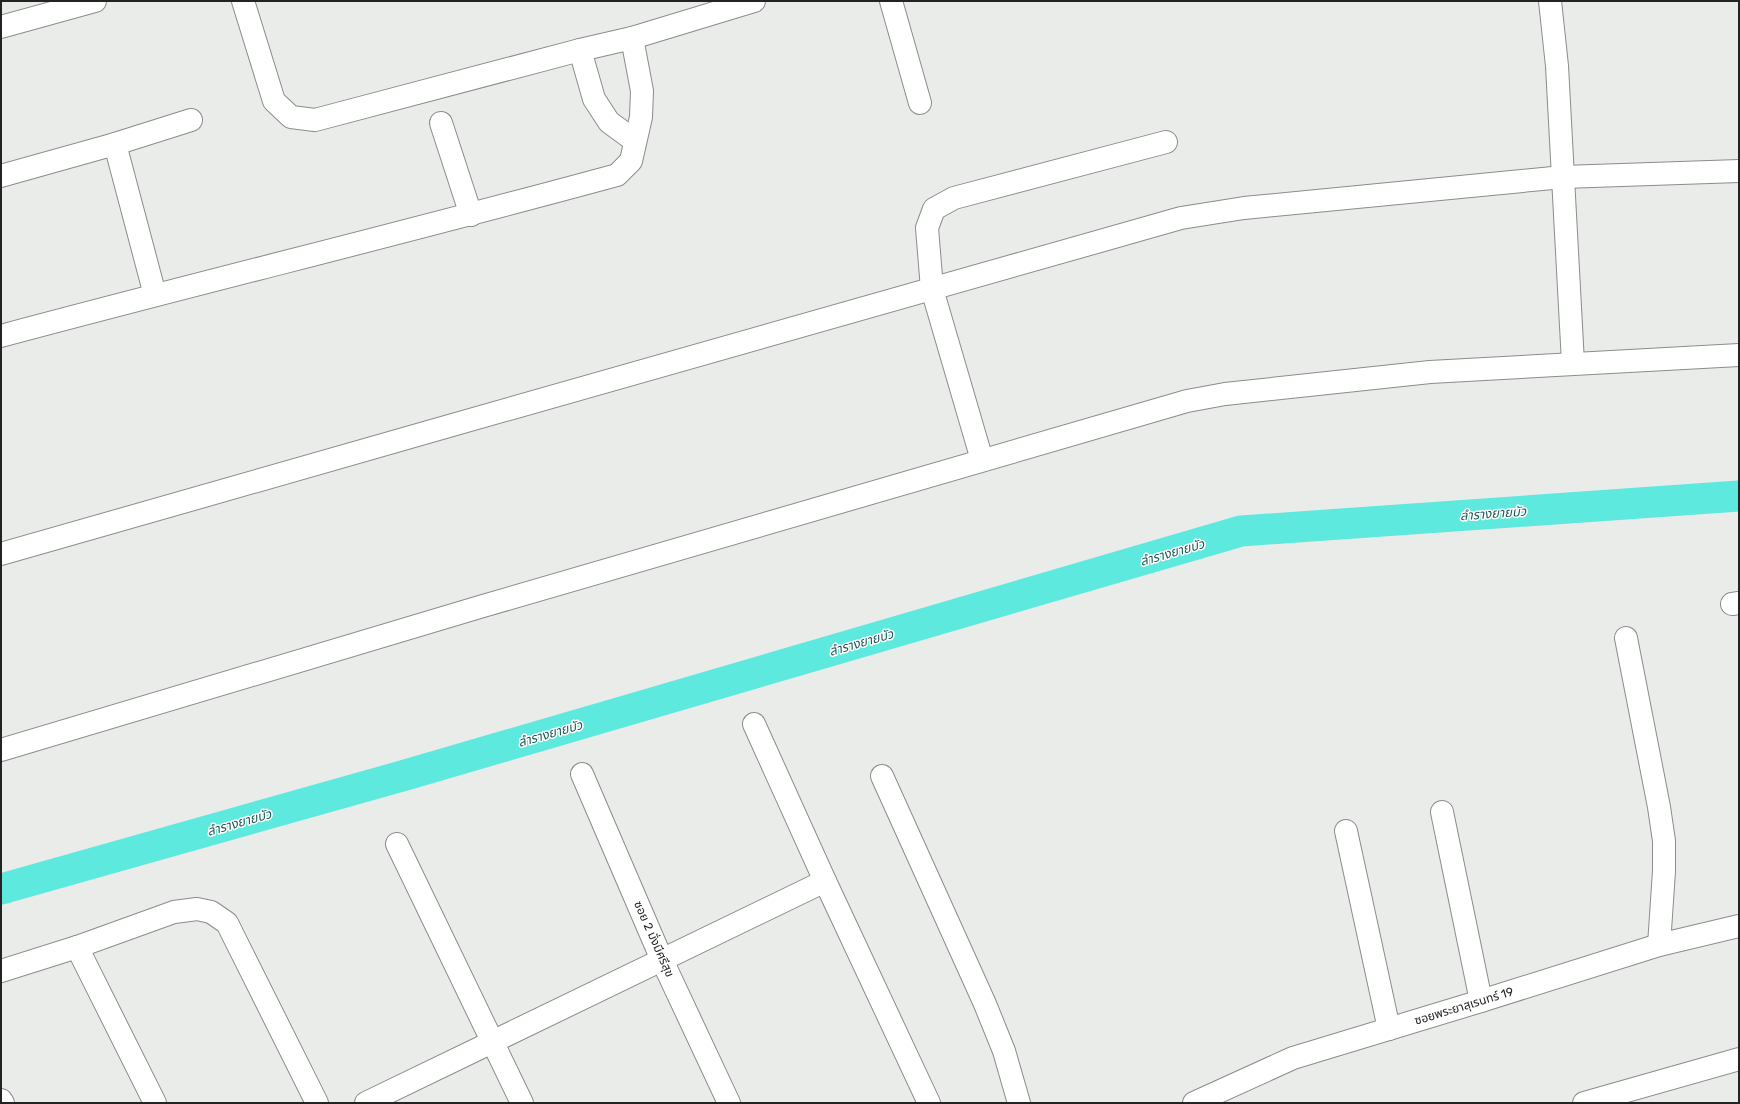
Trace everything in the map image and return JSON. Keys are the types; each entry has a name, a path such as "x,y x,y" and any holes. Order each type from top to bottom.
{"street":[{"path":"1,27 95,1"},
{"path":"243,1 274,101 290,117 315,120 580,50 632,38 754,1"},
{"path":"890,1 920,103"},
{"path":"1550,1 1557,66 1573,363"},
{"path":"1,336 155,295 471,215 617,175 631,161 641,117 642,91 632,38"},
{"path":"580,50 594,99 609,122 635,141"},
{"path":"1,176 115,144 191,120"},
{"path":"441,123 471,215"},
{"path":"982,460 932,289 927,228 934,208 954,198 1166,142"},
{"path":"115,144 155,295"},
{"path":"1,554 439,428 695,357 1181,218 1210,212 1563,177 1739,170"},
{"path":"1,750 483,606 1186,401 1225,394 1430,372 1739,355"},
{"path":"1626,638 1659,807 1664,841 1664,871 1659,945"},
{"path":"754,724 825,881 929,1103"},
{"name":"ซอย 2 มั่งมีศรีสุข","path":"582,774 662,960 729,1103"},
{"path":"882,776 985,1004 1004,1052 1018,1103"},
{"path":"1442,812 1481,1001"},
{"path":"1346,831 1389,1029"},
{"path":"397,844 491,1042 522,1103"},
{"path":"366,1103 825,881"},
{"path":"1,971 77,947 174,912 196,909 211,912 227,923 317,1103"},
{"name":"ซอยพระยาสุเรนทร์ 19","path":"1194,1103 1293,1058 1659,945 1739,926"},
{"path":"77,947 155,1103"},
{"path":"1584,1103 1739,1059"}],"waterway":[{"name":"ลำรางยายบัว","path":"1,889 409,774 1241,531 1739,496"}]}
